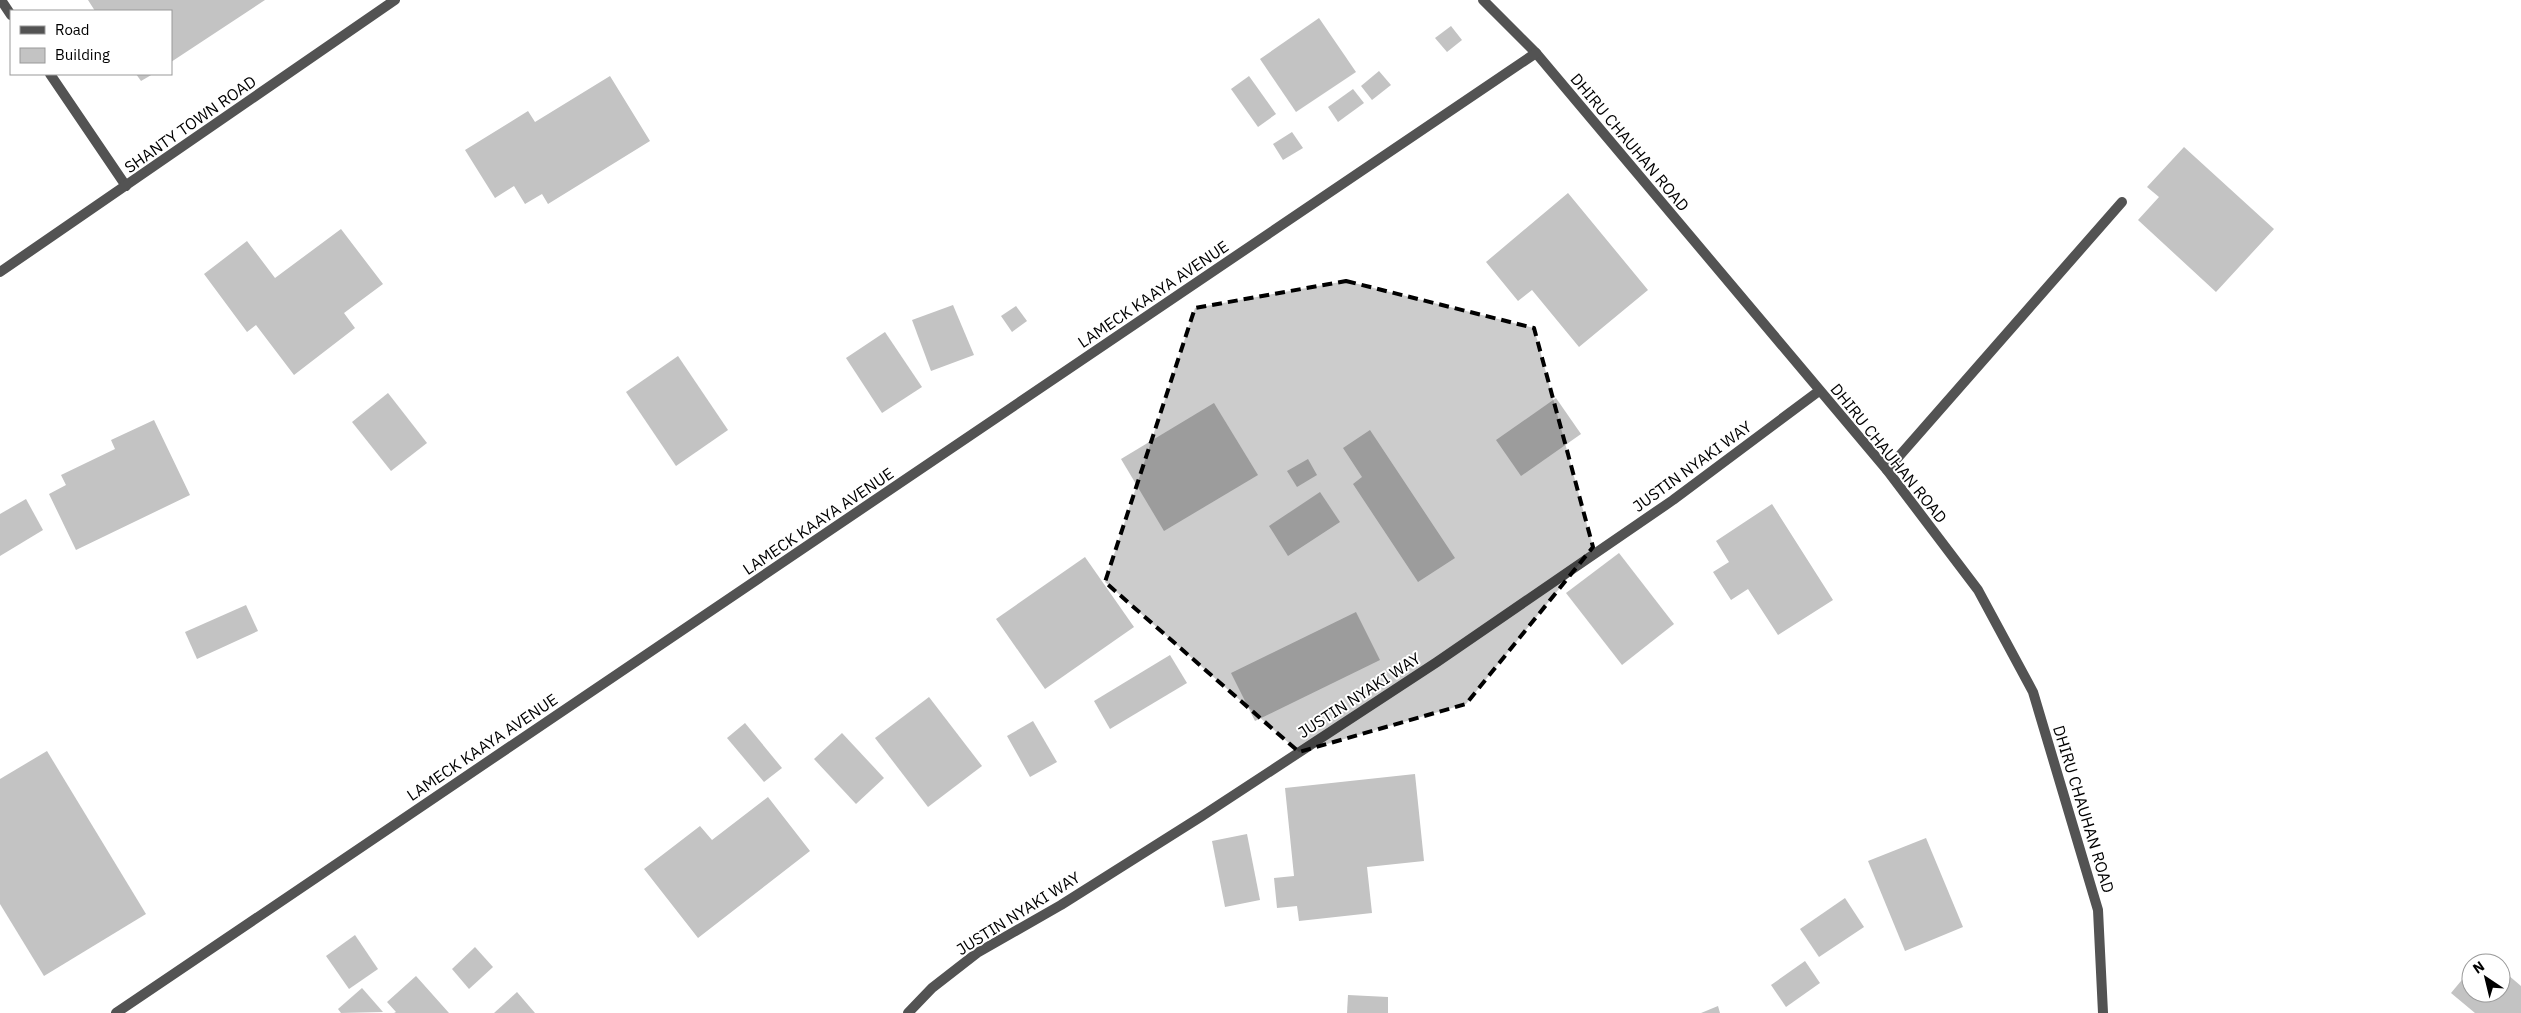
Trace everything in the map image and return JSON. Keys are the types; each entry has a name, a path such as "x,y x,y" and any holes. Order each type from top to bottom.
{"street":[{"path":"1,0 10,14"},
{"name":"SHANTY TOWN ROAD","path":"0,272 396,0"},
{"name":"DHIRU CHAUHAN ROAD","path":"1483,0 1536,53 1887,470 1978,590 2033,692 2098,910 2103,1013"},
{"name":"LAMECK KAAYA AVENUE","path":"116,1013 1536,53"},
{"path":"51,75 126,186"},
{"path":"1887,470 2122,202"},
{"name":"JUSTIN NYAKI WAY","path":"908,1013 932,988 977,953 1061,905 1202,816 1437,662 1673,500 1819,391"}],"highlighted area":[{"path":"1346,281 1534,328 1593,547 1466,704 1299,752 1105,582 1195,308"}],"building":[{"path":"88,0 265,0 172,61 172,10 94,10"},
{"path":"1319,18 1356,72 1296,112 1260,59"},
{"path":"1451,26 1462,40 1447,52 1435,38"},
{"path":"1379,71 1391,85 1372,100 1361,86"},
{"path":"137,75 151,75 141,81"},
{"path":"610,76 650,141 548,204 542,194 525,204 514,186 495,198 465,150 528,111 535,122"},
{"path":"1249,76 1276,114 1258,127 1231,89"},
{"path":"1353,89 1364,103 1338,122 1328,107"},
{"path":"1292,132 1303,148 1283,160 1273,144"},
{"path":"2184,147 2274,229 2216,292 2138,220 2159,197 2147,187"},
{"path":"1568,193 1648,290 1579,347 1532,290 1518,301 1486,262"},
{"path":"341,229 383,284 344,313 355,328 294,375 256,325 247,332 204,274 247,241 275,278"},
{"path":"953,305 974,355 931,371 912,320"},
{"path":"1016,306 1027,321 1012,332 1001,316"},
{"path":"885,332 922,387 882,413 846,358"},
{"path":"678,356 728,430 676,466 626,392"},
{"path":"388,393 427,443 391,471 352,422"},
{"path":"1556,398 1581,434 1521,476 1496,440"},
{"path":"1214,403 1258,475 1164,531 1121,459"},
{"path":"154,420 190,495 76,550 49,494 66,485 61,475 115,449 111,440"},
{"path":"1370,430 1455,558 1418,582 1353,484 1362,477 1343,448"},
{"path":"1308,459 1317,475 1297,487 1287,471"},
{"path":"1320,492 1340,522 1288,556 1269,526"},
{"path":"26,499 43,530 0,556 0,514"},
{"path":"1772,504 1833,600 1778,635 1748,589 1731,600 1713,572 1729,562 1716,541"},
{"path":"1619,553 1674,624 1622,665 1566,593"},
{"path":"1085,557 1134,627 1045,689 996,619"},
{"path":"246,605 258,631 197,659 185,632"},
{"path":"1356,612 1380,660 1255,721 1231,673"},
{"path":"1170,655 1187,683 1110,729 1094,701"},
{"path":"929,697 982,766 928,807 875,738"},
{"path":"1033,721 1057,762 1030,777 1007,736"},
{"path":"745,723 782,768 764,782 727,738"},
{"path":"842,733 884,778 856,804 814,759"},
{"path":"47,751 146,914 44,976 0,904 0,779"},
{"path":"1415,774 1424,861 1367,867 1372,913 1299,921 1297,906 1277,908 1274,878 1294,876 1285,788"},
{"path":"768,797 810,851 698,938 644,869 700,826 712,840"},
{"path":"1247,834 1260,900 1225,907 1212,841"},
{"path":"1926,838 1963,927 1905,951 1868,861"},
{"path":"1845,898 1864,927 1819,957 1800,929"},
{"path":"355,935 378,969 349,989 326,956"},
{"path":"475,947 493,967 469,989 452,969"},
{"path":"1805,961 1820,983 1786,1007 1771,985"},
{"path":"416,976 449,1013 394,1013 396,1012 387,1002"},
{"path":"2511,978 2521,986 2521,1013 2475,1013 2463,1003 2511,1003"},
{"path":"2461,981 2461,1001 2451,993"},
{"path":"362,988 383,1012 341,1013 338,1009"},
{"path":"517,992 535,1013 494,1013"},
{"path":"1348,995 1388,997 1388,1013 1347,1013"},
{"path":"1718,1006 1720,1013 1701,1013"}]}
